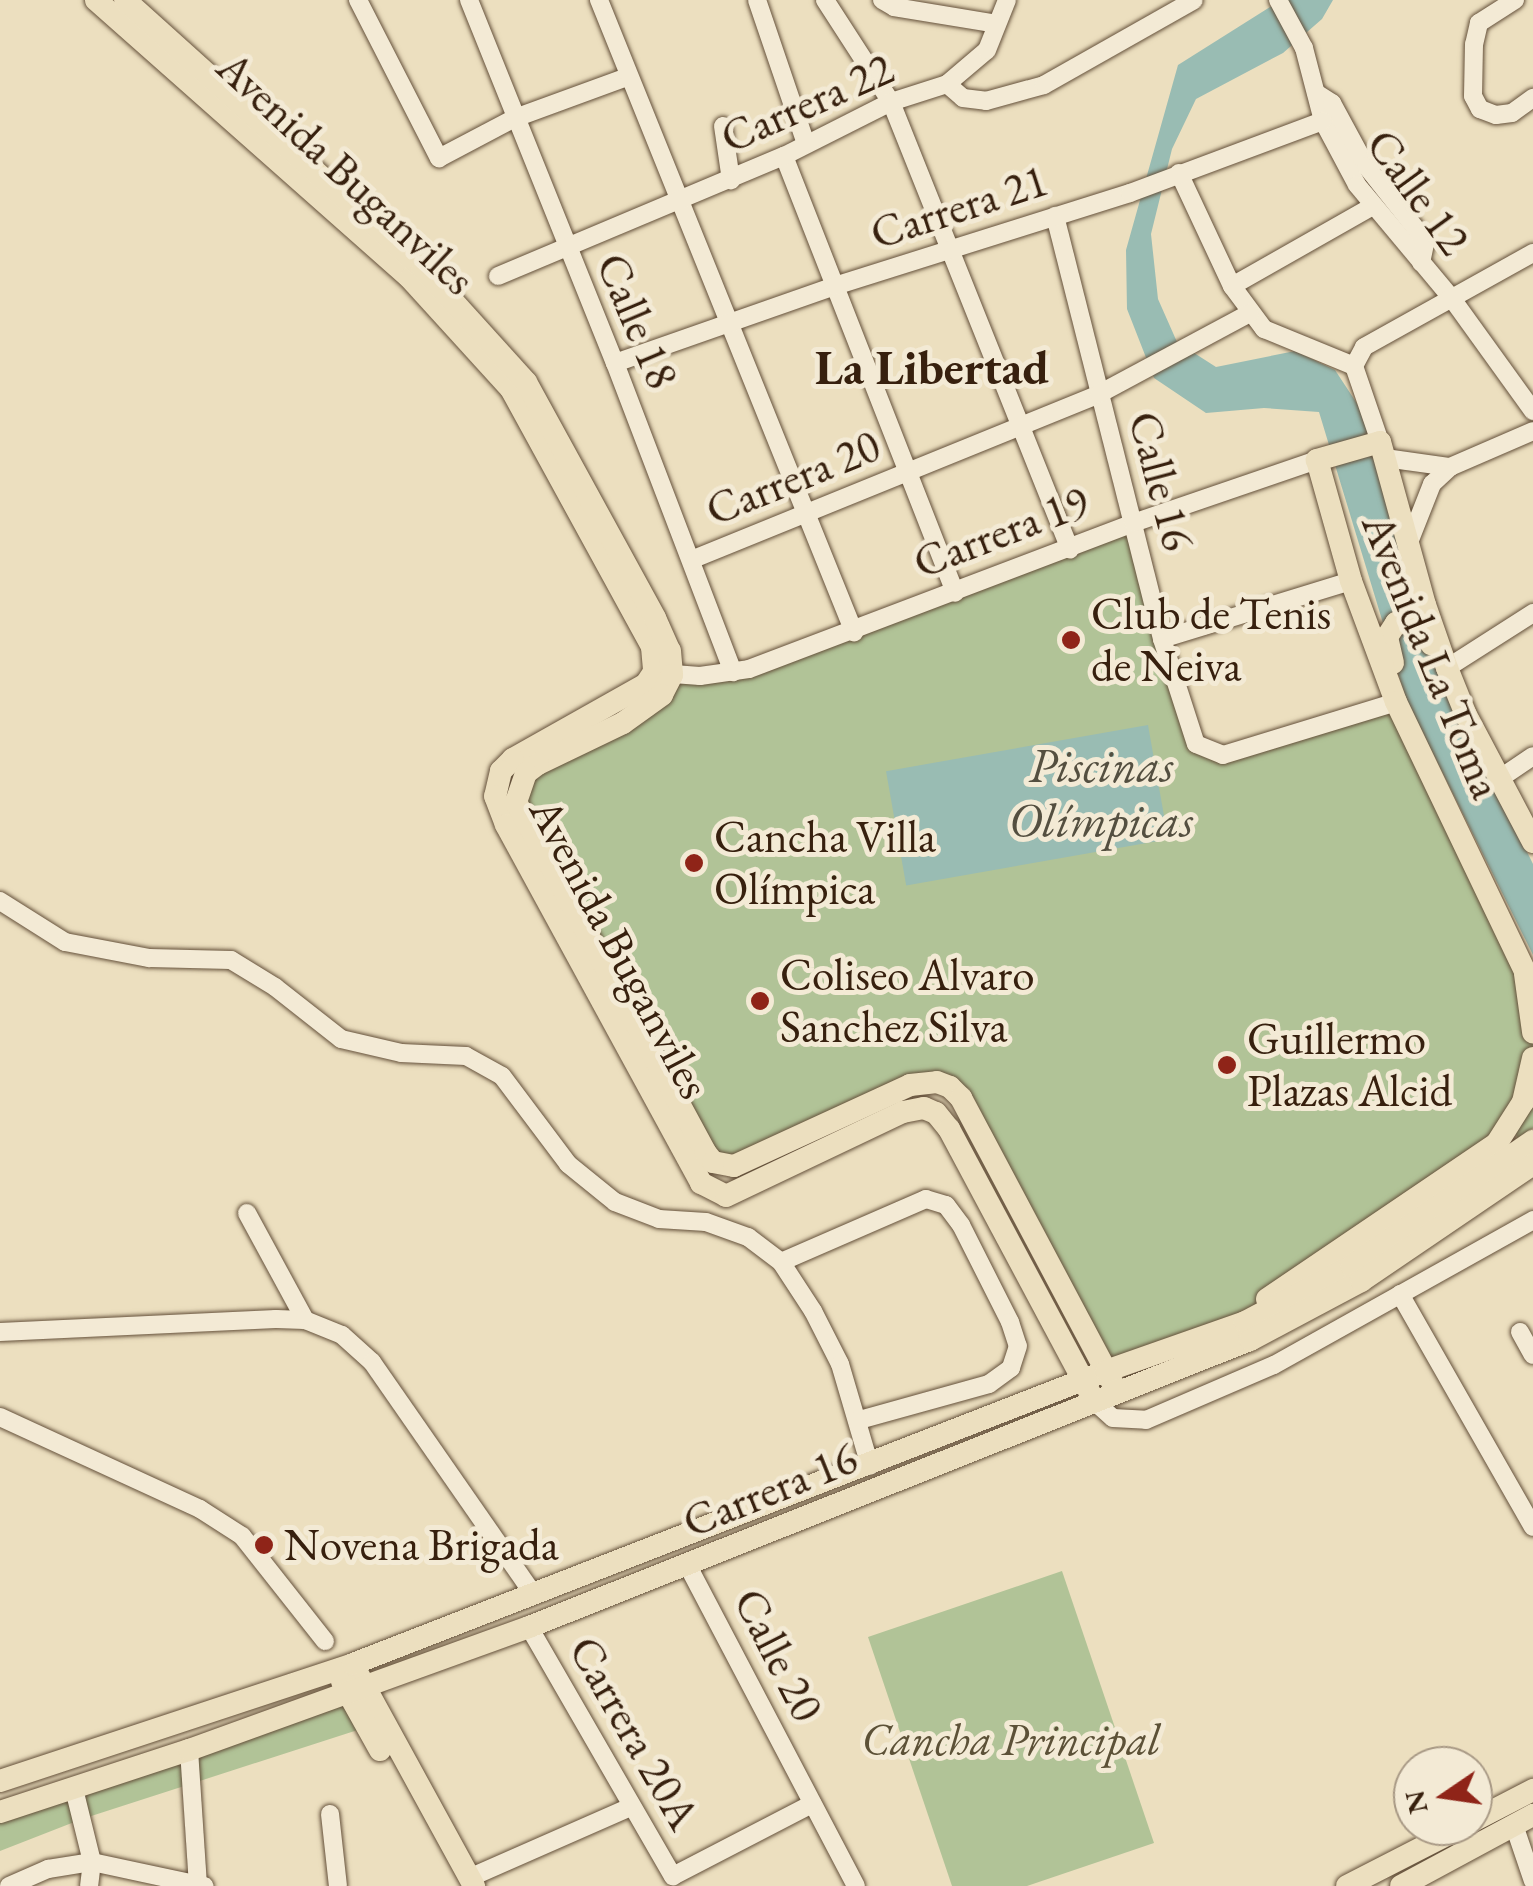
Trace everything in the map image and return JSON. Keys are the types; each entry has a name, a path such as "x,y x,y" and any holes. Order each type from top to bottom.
{"main road":[{"name":"Avenida Buganviles","path":"96,0 410,278 511,389 663,674"},
{"name":"Avenida Buganviles","path":"125,0 422,267 526,382 655,618 670,651 650,706 526,773 516,802 704,1152 713,1162 734,1166 910,1084 937,1082 950,1087 961,1098 1111,1382"},
{"name":"Carrera 19","path":"1323,458 1380,448"},
{"name":"Avenida La Toma","path":"1380,448 1447,668 1466,714 1533,842"},
{"name":"Avenida La Toma","path":"1323,458 1351,580 1396,702 1529,979 1533,1032"},
{"path":"1411,729 1387,637 1403,621 1423,628 1466,714"},
{"name":"Avenida Buganviles","path":"663,674 513,759 501,771 496,796 506,824 692,1170 709,1190 726,1196 903,1112 924,1108 936,1112 949,1129 1088,1391"},
{"path":"1245,1322 1270,1296 1497,1143 1523,1102 1533,1058"},
{"name":"Carrera 16","path":"1111,1382 1250,1340 1320,1306 1493,1178 1533,1140"},
{"name":"Carrera 16","path":"0,1812 189,1750 688,1566 1245,1322 1351,1266 1493,1178 1533,1164"},
{"name":"Carrera 16","path":"0,1780 344,1667 870,1466 1088,1391"},
{"path":"344,1667 467,1883"},
{"path":"1493,1811 1533,1790"},
{"path":"1400,1886 1524,1820"},
{"path":"1347,1886 1425,1846"}],"street":[{"path":"358,0 439,158 515,118 627,77"},
{"name":"Calle 18","path":"469,0 615,363 733,672"},
{"path":"599,0 854,632"},
{"path":"757,0 806,144"},
{"path":"825,0 891,102 953,248 1018,427 1070,549"},
{"path":"882,0 894,6 997,24"},
{"path":"947,84 978,61 1007,0"},
{"name":"Carrera 22","path":"498,276 730,180 891,102 947,84 964,98 986,102 1044,85 1194,0"},
{"name":"Calle 12","path":"1278,0 1304,48 1324,121 1373,206 1452,300 1533,410"},
{"path":"1515,0 1479,23 1474,44 1473,96 1480,109 1496,115 1512,113 1533,98"},
{"path":"1316,92 1332,103 1366,166 1420,234 1425,244 1421,264"},
{"name":"Carrera 21","path":"615,363 835,286 1130,193 1324,121"},
{"path":"723,126 730,180"},
{"path":"784,156 956,593"},
{"path":"1174,175 1250,313 1278,339 1354,366 1364,347 1533,253"},
{"path":"1232,286 1373,206"},
{"name":"Calle 16","path":"1055,216 1162,639 1196,744 1213,754 1396,702"},
{"name":"Carrera 20","path":"691,560 1099,394 1250,313"},
{"name":"Avenida La Toma","path":"1354,366 1380,448"},
{"name":"Carrera 19","path":"1380,448 1450,466 1533,431"},
{"name":"Carrera 19","path":"663,674 733,672 854,632 1133,523 1323,458"},
{"path":"1408,545 1432,484 1450,466"},
{"path":"1162,639 1351,580"},
{"path":"1447,668 1533,613"},
{"path":"1502,778 1533,756"},
{"path":"0,901 65,942 149,958 231,960 276,986 341,1040 401,1053 466,1056 502,1076 568,1164 615,1202 659,1219 706,1222 748,1237 781,1262 814,1311 859,1420 870,1466"},
{"path":"781,1262 926,1199 946,1206 961,1225 1010,1322 1018,1346 1011,1368 989,1384 859,1420"},
{"path":"247,1213 305,1320"},
{"path":"1088,1391 1113,1418 1146,1420 1274,1365 1533,1220"},
{"path":"1400,1294 1533,1528"},
{"path":"0,1332 305,1320 342,1335 372,1362 534,1594"},
{"path":"1520,1332 1533,1355"},
{"path":"0,1418 200,1509 242,1536 274,1571 324,1641"},
{"name":"Calle 20","path":"688,1566 856,1886"},
{"name":"Carrera 20A","path":"529,1627 630,1808 674,1876 812,1804"},
{"path":"9,1886 48,1869 92,1862 200,1885 189,1750"},
{"path":"74,1789 92,1862 89,1886"},
{"path":"467,1883 630,1808"},
{"path":"330,1814 338,1886"},
{"path":"1524,1820 1533,1881"}],"green space":[{"path":"1133,523 1190,732 1213,754 1393,705 1533,984 1533,1128 1518,1138 1511,1126 1245,1322 1106,1371 961,1098 937,1082 722,1166 517,790 623,723 672,675 733,672"},
{"name":"Cancha Principal","path":"1062,1571 1154,1843 1027,1886 952,1886 868,1637"},
{"path":"346,1692 367,1727 82,1819 0,1851 0,1813"}],"water":[{"path":"1281,0 1333,0 1322,19 1283,53 1196,99 1172,149 1151,234 1158,299 1177,342 1216,367 1295,351 1335,370 1358,405 1491,779 1533,864 1533,955 1406,699 1319,412 1264,408 1206,413 1154,378 1127,309 1126,250 1178,65"},
{"name":"Piscinas Olímpicas","path":"1148,725 1168,839 906,885 886,771"}],"place":[{"name":"Club de Tenis de Neiva","path":"1071,640"},
{"name":"Cancha Villa Olímpica","path":"694,863"},
{"name":"Coliseo Alvaro Sanchez Silva","path":"760,1001"},
{"name":"Guillermo Plazas Alcid","path":"1227,1065"},
{"name":"Novena Brigada","path":"264,1545"}],"district":[{"name":"La Libertad","path":"932,368"}]}
